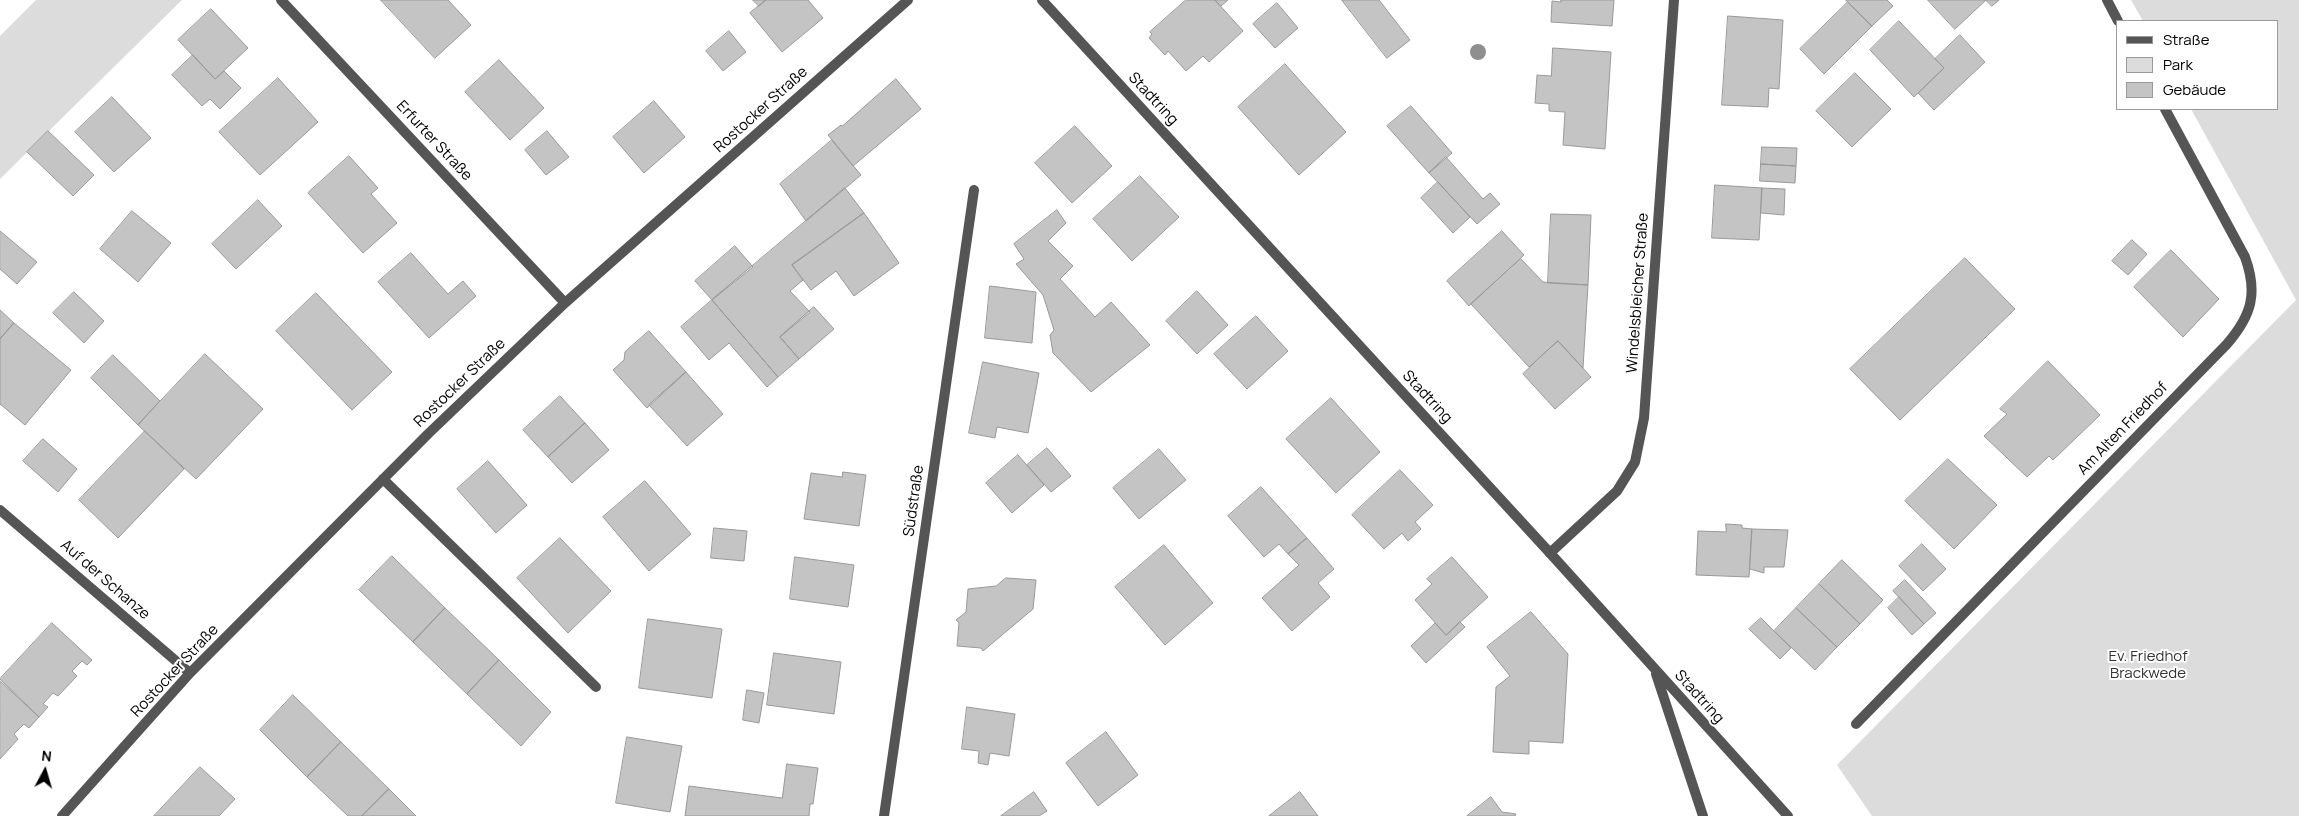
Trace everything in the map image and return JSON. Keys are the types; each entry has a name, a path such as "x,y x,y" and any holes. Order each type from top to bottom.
{"street":[{"name":"Erfurter Straße","path":"281,0 565,303"},
{"name":"Rostocker Straße","path":"62,816 190,673 384,479 565,303 908,0"},
{"name":"Stadtring","path":"1042,0 1550,553 1788,816"},
{"name":"Windelsbleicher Straße","path":"1550,553 1617,491 1634,462 1644,418 1674,0"},
{"path":"2107,0 2117,20"},
{"name":"Am Alten Friedhof","path":"1856,724 2227,344 2238,331 2247,315 2252,298 2252,277 2245,257 2165,110"},
{"name":"Südstraße","path":"884,816 974,190"},
{"path":"384,479 596,687"},
{"name":"Auf der Schanze","path":"0,510 190,673"},
{"path":"1655,671 1703,816"}],"green space":[{"path":"36,0 182,0 0,179 0,36"},
{"name":"Ev. Friedhof Brackwede","path":"2131,0 2299,0 2299,816 1872,816 1837,765 2296,300 2192,110 2279,110 2279,20 2142,20"}],"building":[{"path":"381,0 448,0 471,25 435,58"},
{"path":"753,0 766,0 759,6"},
{"path":"766,0 808,0 823,18 782,52 750,13"},
{"path":"1186,0 1215,0 1243,31 1209,62 1203,56 1186,71 1168,51 1165,55 1149,38 1152,34 1150,32"},
{"path":"1215,0 1228,0 1221,6"},
{"path":"1342,0 1379,0 1410,40 1387,58"},
{"path":"1561,0 1614,0 1612,26 1551,22 1552,1 1561,2"},
{"path":"1846,0 1887,0 1893,6 1872,26"},
{"path":"1928,0 1986,0 1955,29"},
{"path":"1986,0 1999,0 1992,6"},
{"path":"1848,2 1872,26 1824,74 1800,49"},
{"path":"1277,3 1298,28 1275,48 1253,24"},
{"path":"211,9 248,48 215,79 178,40"},
{"path":"1728,16 1783,20 1779,89 1769,88 1768,107 1722,105"},
{"path":"1899,21 1944,68 1914,97 1870,50"},
{"path":"729,31 746,52 723,71 706,51"},
{"path":"1960,35 1985,62 1934,110 1918,93 1944,68 1935,59"},
{"path":"1553,48 1611,52 1605,149 1563,145 1565,112 1549,111 1549,104 1535,103 1537,75 1551,76"},
{"path":"193,55 215,79 224,71 241,88 220,109 210,99 202,106 172,75"},
{"path":"499,60 544,108 510,140 465,92"},
{"path":"1285,64 1346,132 1299,175 1238,107"},
{"path":"1855,73 1891,109 1852,147 1816,111"},
{"path":"278,78 318,122 260,175 219,132"},
{"path":"896,79 921,109 853,166 828,135 842,126"},
{"path":"112,97 151,138 114,172 75,132"},
{"path":"654,101 685,137 644,173 613,137"},
{"path":"1411,106 1452,153 1429,173 1387,126"},
{"path":"1075,126 1112,166 1072,203 1035,163"},
{"path":"48,131 94,175 73,196 27,152"},
{"path":"547,131 569,157 546,175 525,150"},
{"path":"832,140 861,175 806,221 780,184"},
{"path":"1762,147 1797,148 1796,166 1761,164"},
{"path":"349,156 378,188 371,194 397,223 363,253 308,193"},
{"path":"1446,157 1483,199 1490,193 1500,204 1477,224 1429,173"},
{"path":"1761,164 1796,166 1795,183 1760,181"},
{"path":"1140,176 1179,217 1132,261 1093,219"},
{"path":"1438,182 1470,217 1453,233 1421,198"},
{"path":"1715,185 1762,188 1759,240 1712,238"},
{"path":"845,188 864,213 792,265 803,280 790,291 810,312 780,337 799,359 778,377 712,300"},
{"path":"1762,188 1785,189 1784,215 1761,213"},
{"path":"258,200 282,226 236,269 212,244"},
{"path":"1057,210 1066,223 1048,241 1073,266 1060,279 1095,317 1111,302 1150,345 1091,392 1053,353 1050,335 1054,330 1043,295 1016,264 1024,259 1014,244"},
{"path":"132,211 171,243 138,282 100,249"},
{"path":"864,213 899,263 854,296 836,271 811,290 792,265"},
{"path":"1551,214 1591,215 1588,285 1548,283"},
{"path":"0,231 37,262 17,284 0,269"},
{"path":"1502,231 1524,255 1469,306 1447,281"},
{"path":"2132,240 2147,254 2128,275 2112,261"},
{"path":"735,246 753,267 712,300 695,281"},
{"path":"2171,250 2219,299 2183,337 2134,287"},
{"path":"411,253 448,294 463,281 476,296 429,338 378,282"},
{"path":"1965,258 2015,309 1900,420 1850,369"},
{"path":"1521,259 1543,282 1588,285 1583,368 1558,341 1529,367 1471,304"},
{"path":"990,286 1036,292 1032,343 985,338"},
{"path":"1197,291 1228,325 1197,354 1166,321"},
{"path":"74,292 104,321 84,343 53,313"},
{"path":"316,293 392,372 352,410 276,331"},
{"path":"712,300 778,377 767,387 729,343 709,360 681,327"},
{"path":"814,307 834,329 799,359 780,337"},
{"path":"0,310 14,323 0,339"},
{"path":"1256,316 1288,351 1247,389 1214,354"},
{"path":"14,323 71,370 25,425 0,404 0,339"},
{"path":"649,331 686,372 647,408 613,370 624,360 625,352"},
{"path":"1558,341 1591,377 1555,409 1523,374"},
{"path":"205,354 263,409 196,479 138,425"},
{"path":"113,355 160,401 138,425 91,378"},
{"path":"2048,361 2100,415 2053,460 2049,456 2027,477 1984,436 2007,414 2000,409"},
{"path":"983,362 1039,373 1028,433 997,427 995,438 969,433"},
{"path":"686,372 723,414 687,446 649,405"},
{"path":"560,396 585,423 548,457 523,430"},
{"path":"1331,398 1380,452 1336,493 1286,439"},
{"path":"585,423 609,450 572,483 548,457"},
{"path":"145,431 184,469 118,538 79,500"},
{"path":"43,439 77,469 58,492 23,461"},
{"path":"1047,448 1071,476 1051,492 1027,465"},
{"path":"1159,449 1186,480 1139,519 1113,488"},
{"path":"1018,455 1044,485 1012,513 986,483"},
{"path":"1948,459 1997,505 1954,549 1905,501"},
{"path":"488,461 527,505 496,533 457,489"},
{"path":"1400,470 1433,505 1415,522 1421,529 1408,541 1402,533 1384,549 1352,515"},
{"path":"843,472 866,475 859,526 804,519 811,473 842,477"},
{"path":"645,481 691,534 649,571 603,517"},
{"path":"1261,487 1307,538 1288,554 1279,544 1264,557 1228,516"},
{"path":"1726,524 1742,525 1742,528 1752,529 1749,577 1696,575 1698,531 1726,532"},
{"path":"714,528 747,531 744,561 711,558"},
{"path":"1752,529 1788,530 1784,567 1764,567 1764,573 1750,569"},
{"path":"560,538 611,591 568,633 517,578"},
{"path":"1307,538 1334,569 1318,583 1330,597 1292,631 1262,598 1299,565 1288,554"},
{"path":"1922,544 1946,569 1923,591 1899,566"},
{"path":"1164,545 1213,603 1165,645 1115,587"},
{"path":"392,556 445,608 413,642 359,590"},
{"path":"795,557 854,565 848,607 790,599"},
{"path":"1452,557 1488,597 1446,635 1415,600 1432,584 1427,579"},
{"path":"1842,560 1883,600 1860,624 1819,584"},
{"path":"1006,578 1036,580 1033,609 983,651 981,648 957,646 959,623 956,620 966,612 968,589 996,586"},
{"path":"1905,580 1936,613 1924,624 1893,591"},
{"path":"1819,584 1860,624 1837,647 1796,608"},
{"path":"1899,597 1924,624 1912,635 1888,608"},
{"path":"445,608 499,660 467,694 413,642"},
{"path":"1796,608 1837,647 1815,670 1774,631"},
{"path":"1531,612 1568,654 1563,743 1529,741 1529,754 1493,752 1496,687 1510,676 1487,647"},
{"path":"1761,618 1791,648 1780,659 1749,629"},
{"path":"648,619 722,629 712,698 639,688"},
{"path":"1460,622 1465,627 1426,663 1411,646 1435,623 1446,635"},
{"path":"52,623 92,660 87,665 82,661 72,671 77,676 58,696 53,693 43,704 48,707 39,717 0,679"},
{"path":"774,653 841,662 834,714 767,705"},
{"path":"499,660 551,712 521,746 467,694"},
{"path":"0,681 39,717 29,728 24,724 14,734 18,739 0,759"},
{"path":"747,690 764,693 759,723 743,720"},
{"path":"293,695 341,742 307,777 260,730"},
{"path":"967,707 1015,714 1009,756 990,753 988,765 978,763 979,751 962,749"},
{"path":"1106,732 1138,775 1098,806 1066,763"},
{"path":"627,737 682,746 670,812 616,803"},
{"path":"341,742 389,789 362,816 348,816 307,777"},
{"path":"787,764 818,768 813,804 810,804 809,816 685,816 689,786 782,798"},
{"path":"200,767 235,799 219,816 154,816"},
{"path":"389,789 416,816 362,816"},
{"path":"1034,792 1047,811 1039,816 1001,816"},
{"path":"1300,792 1318,816 1269,816"},
{"path":"1491,797 1502,812 1516,814 1515,816 1467,816"}]}
